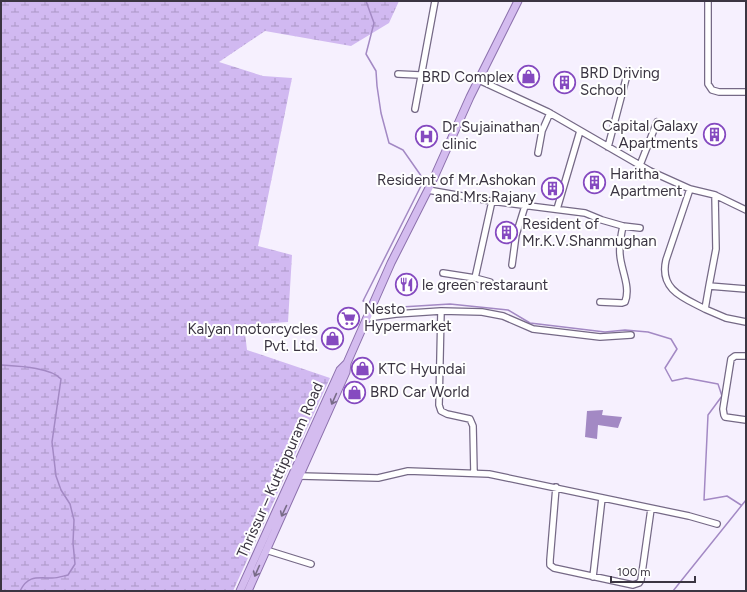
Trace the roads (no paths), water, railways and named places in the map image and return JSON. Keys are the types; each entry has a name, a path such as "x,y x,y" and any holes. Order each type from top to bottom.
{"main road":[{"name":"Thrissur – Kuttippuram Road","path":"248,591 346,372 347,363 391,263 428,190 479,80 518,1"},
{"name":"Thrissur – Kuttippuram Road","path":"240,591 340,370 347,363"}],"street":[{"path":"415,109 420,75 435,1"},
{"path":"708,1 708,84 712,90 719,92 746,92"},
{"path":"608,147 628,71"},
{"path":"398,74 420,75"},
{"path":"479,80 550,113 640,165 690,188 715,195 746,210"},
{"path":"538,153 542,131 550,113"},
{"path":"640,165 657,122"},
{"path":"557,209 580,131"},
{"path":"690,188 666,260 664,271 669,286 675,292 705,309 722,316 746,322 746,315"},
{"path":"428,190 525,206 585,213 622,226 640,228"},
{"path":"705,309 716,250 715,195"},
{"path":"475,278 492,201"},
{"path":"512,265 516,235 525,206"},
{"path":"600,302 625,302 626,288 620,255 622,226"},
{"path":"443,273 490,282"},
{"path":"709,286 746,289"},
{"path":"367,318 396,314 441,311 482,312 503,316 533,329 600,337 631,335"},
{"path":"441,311 439,405 441,411 447,414 470,419 473,426 474,473"},
{"path":"746,356 735,356 731,359 723,413 725,417 746,420"},
{"path":"300,476 378,478 408,471 489,474 556,487 717,524"},
{"path":"556,487 550,565 554,568 593,577 632,585 639,583 641,580 651,508"},
{"path":"593,577 602,498"},
{"path":"266,550 310,564"}],"waterway":[{"path":"366,1 374,23 366,54 376,71 381,113 389,143 403,150 424,180 363,301 368,303"},
{"path":"378,306 385,308 450,304 508,310 530,323 605,332 625,330 648,332 671,339 677,349 665,368 672,381 686,378 718,384 722,396 708,415 704,500 727,496 741,505"},
{"path":"1,365 42,370 50,372 61,379 52,442 56,476 61,490 70,504 74,520 73,543 75,564 68,575 54,578 33,578 26,582 20,591"},
{"path":"673,591 746,500"}],"place":[{"name":"BRD Complex","path":"529,77"},
{"name":"BRD Driving School","path":"565,82"},
{"name":"Capital Galaxy Apartments","path":"714,135"},
{"name":"Dr Sujainathan clinic","path":"427,136"},
{"name":"Haritha Apartment","path":"594,183"},
{"name":"Resident of Mr.Ashokan and Mrs.Rajany","path":"552,189"},
{"name":"Resident of Mr.K.V.Shanmughan","path":"507,233"},
{"name":"le green restaraunt","path":"406,285"},
{"name":"Nesto Hypermarket","path":"348,318"},
{"name":"Kalyan motorcycles Pvt. Ltd.","path":"333,338"},
{"name":"KTC Hyundai","path":"362,369"},
{"name":"BRD Car World","path":"355,392"}]}
